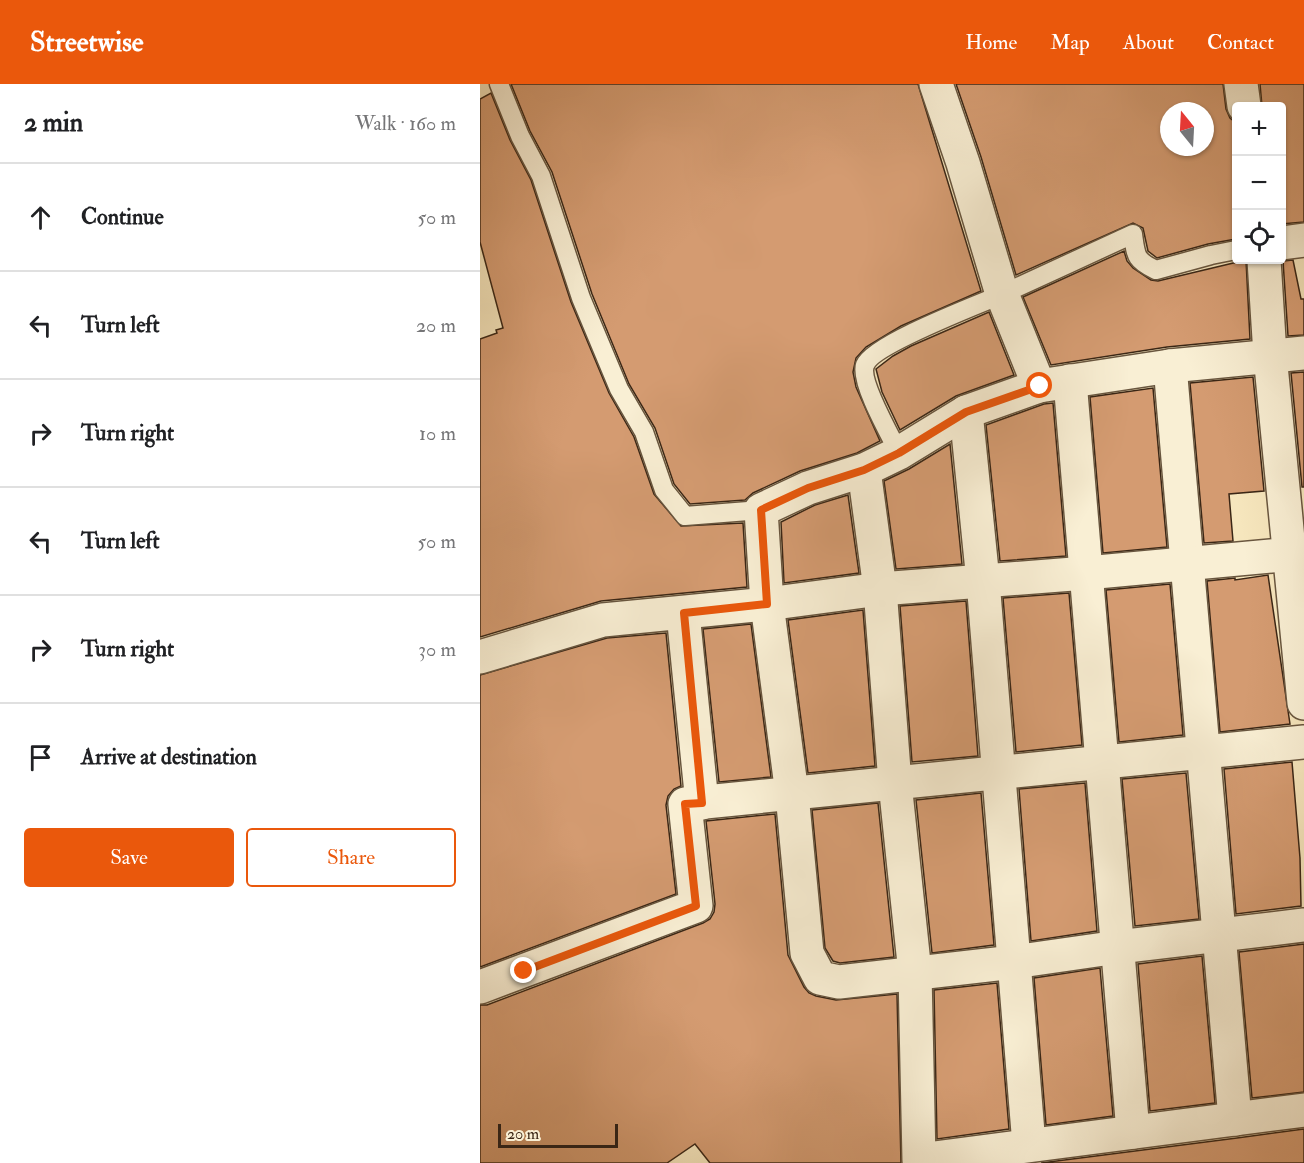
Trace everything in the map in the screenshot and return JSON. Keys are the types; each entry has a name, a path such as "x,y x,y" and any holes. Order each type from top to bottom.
{"street":[{"path":"936,84 963,163 1002,294 1055,384 1086,573 1133,1132"},
{"path":"1241,84 1243,102"},
{"path":"1286,242 1304,240"},
{"path":"1264,264 1270,355 1297,554 1304,703"},
{"path":"1304,353 1170,366 1055,384 966,412 899,453 864,470 808,488 761,510 767,604 792,794 807,953 820,978 839,982 1304,925"},
{"path":"1170,366 1235,1119"},
{"path":"966,412 983,582 1029,1145"},
{"path":"864,470 880,589 895,783 915,973 917,1161 1304,1110"},
{"path":"480,657 603,620 767,604 880,589 1297,554"},
{"path":"684,613 702,803"},
{"path":"480,987 696,906 685,804 1304,742"}],"lane":[{"path":"499,84 520,136 542,176 581,298 619,389 644,432 664,490 685,516 761,510"},
{"path":"899,453 864,377 865,365 872,356 927,325 1002,294 1133,234 1136,257 1156,270 1232,251"}],"building":[{"path":"511,84 918,84 981,291 901,326 866,347 856,358 853,372 856,387 880,441 857,453 800,471 753,493 745,500 690,504 674,484 655,428 629,384 592,294 552,172 530,131"},
{"path":"956,84 1223,84 1226,109 1232,120 1232,240 1157,258 1148,251 1143,228 1133,223 1016,275 981,157"},
{"path":"1260,84 1304,84 1304,222 1286,224 1286,102 1262,102"},
{"path":"491,93 510,140 531,180 571,302 609,393 634,437 654,494 681,526 743,523 747,587 601,601 480,637 480,339 497,333 496,330 503,328 480,242 480,99"},
{"path":"1124,251 1127,261 1133,268 1151,280 1158,281 1232,263 1246,264 1250,339 1167,347 1051,365 1023,297"},
{"path":"1293,260 1301,299 1304,299 1304,335 1288,336 1283,264 1286,264 1286,261"},
{"path":"989,312 1014,375 956,396 900,430 882,392 876,369 911,346"},
{"path":"1304,372 1304,487 1302,487 1291,373"},
{"path":"1253,377 1264,491 1229,494 1233,541 1204,543 1190,383"},
{"path":"1153,388 1167,547 1103,553 1090,397"},
{"path":"1053,403 1066,556 1000,561 986,425 1044,404"},
{"path":"950,444 962,564 896,569 884,481"},
{"path":"848,495 859,573 784,583 781,522 815,505"},
{"path":"1268,575 1290,724 1220,732 1207,581"},
{"path":"1170,584 1183,735 1119,742 1106,590"},
{"path":"1069,593 1082,745 1016,752 1003,598"},
{"path":"966,601 978,756 912,762 900,606"},
{"path":"863,610 875,766 808,773 788,620"},
{"path":"751,624 771,777 719,782 703,629"},
{"path":"666,633 681,786 674,789 668,796 666,805 676,894 480,967 480,675 607,638"},
{"path":"1292,762 1300,858 1301,906 1236,914 1224,769"},
{"path":"1186,773 1199,919 1135,926 1122,779"},
{"path":"1085,783 1097,931 1031,941 1019,789"},
{"path":"981,793 994,945 932,953 916,800"},
{"path":"878,803 894,957 840,963 833,961 825,948 812,810"},
{"path":"775,814 788,955 804,987 816,996 836,1000 897,994 901,1163 710,1163 695,1144 667,1163 480,1163 480,1005 487,1005 710,919 715,904 706,821"},
{"path":"1304,944 1304,1092 1252,1098 1239,952"},
{"path":"1202,956 1215,1103 1150,1111 1138,964"},
{"path":"1100,968 1113,1116 1046,1125 1034,978"},
{"path":"997,983 1009,1129 937,1139 934,990"},
{"path":"1304,1129 1304,1163 1041,1163 1237,1138"}],"route":[{"path":"524,971 696,906 685,804 702,803 684,613 767,604 761,510 808,488 864,470 899,453 966,412 1040,386"}]}
